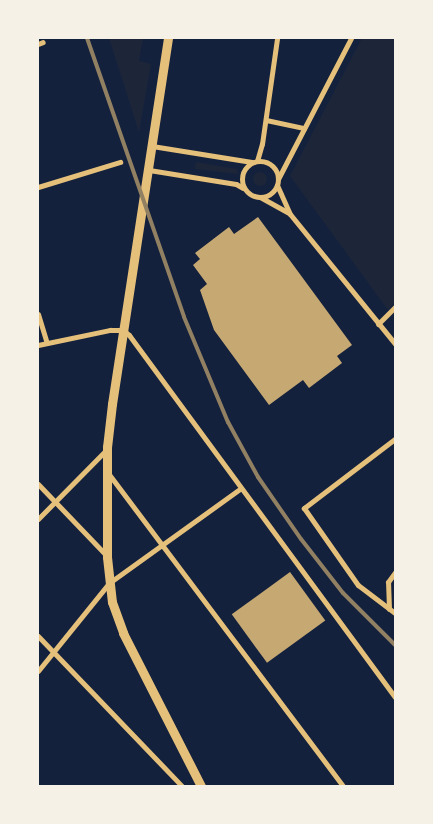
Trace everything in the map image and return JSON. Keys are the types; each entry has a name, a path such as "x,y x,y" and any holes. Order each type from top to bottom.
{"street":[{"path":"168,38 107,447 108,584 123,633 201,786"},
{"path":"247,190 242,175 255,162 266,120 277,38"},
{"path":"256,196 267,195 277,182 351,38"},
{"path":"266,120 304,128"},
{"path":"152,146 272,165 290,214 396,345"},
{"path":"38,187 120,162"},
{"path":"149,170 236,184 290,214"},
{"path":"378,324 396,306"},
{"path":"38,314 47,343"},
{"path":"38,345 123,330"},
{"path":"123,330 143,353 240,489 396,698"},
{"path":"396,438 304,508 358,586 396,614"},
{"path":"38,519 107,447"},
{"path":"107,472 343,786"},
{"path":"38,484 107,557"},
{"path":"38,671 52,651 108,584 240,489"},
{"path":"388,609 388,582 396,571"},
{"path":"38,636 182,786"}],"shaded area":[{"path":"109,38 143,38 139,61 151,64 139,132"},
{"path":"362,38 395,38 396,301 388,310 290,176"},
{"path":"196,162 237,169 238,174 195,169"},
{"path":"260,172 265,174 267,179 265,184 260,186 255,184 253,179 255,174"}],"building":[{"path":"258,217 352,345 337,356 342,363 309,388 303,380 269,405 214,330 200,290 207,284 193,265 200,259 195,253 229,227 234,234"},
{"path":"290,572 325,621 267,663 232,614"}],"railway":[{"path":"87,38 184,317 228,422 258,477 301,539 343,593 396,646"}]}
